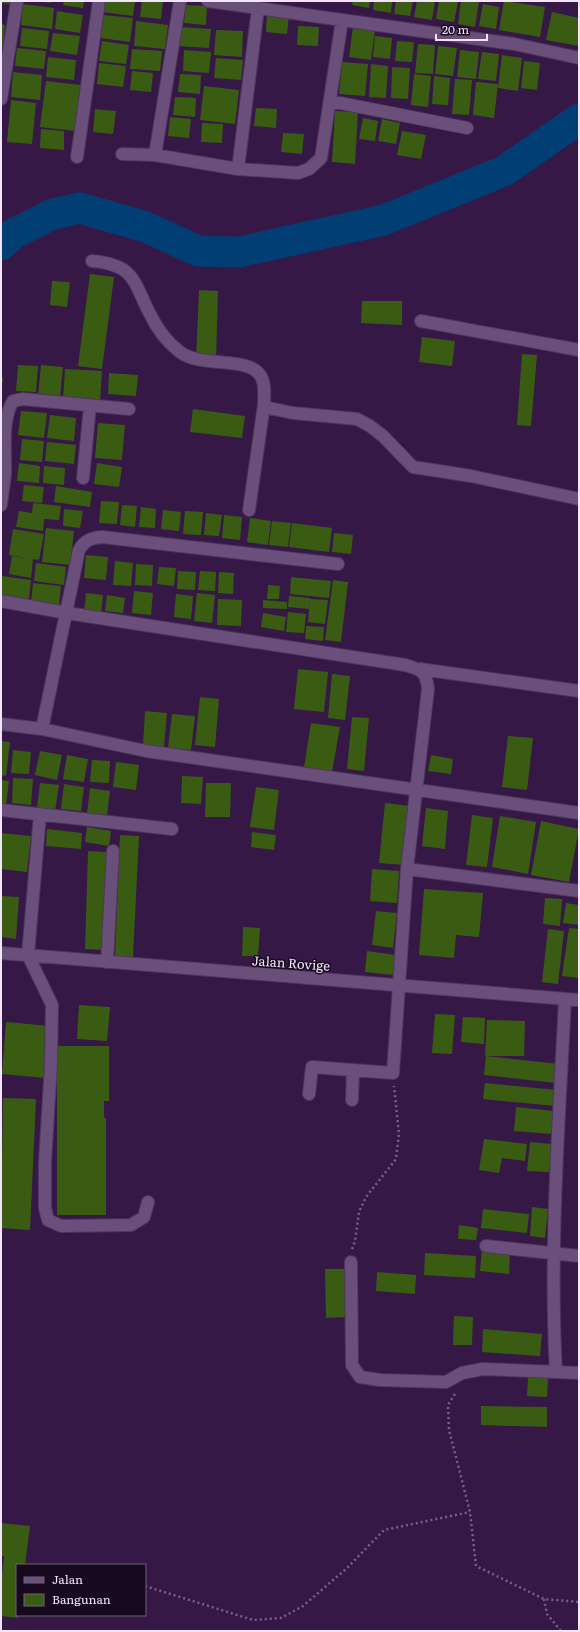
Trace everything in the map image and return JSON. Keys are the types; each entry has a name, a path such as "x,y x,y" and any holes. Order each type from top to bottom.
{"street":[{"path":"1,99 17,1"},
{"path":"77,157 98,1"},
{"path":"155,155 180,1"},
{"path":"208,1 514,44 579,58"},
{"path":"238,169 258,8"},
{"path":"122,154 155,155 238,169 298,173 316,164 322,158 342,20"},
{"path":"330,101 467,128"},
{"path":"92,261 110,262 124,270 135,280 150,315 165,340 181,353 194,360 251,367 260,375 264,384 264,405 249,510"},
{"path":"421,321 579,350"},
{"path":"1,505 7,419 9,408 13,401 23,399 129,409"},
{"path":"264,405 268,408 293,413 357,419 379,433 413,467 471,476 579,500"},
{"path":"83,478 90,406"},
{"path":"42,728 79,550 82,544 90,538 102,537 338,564"},
{"path":"1,602 405,665 420,669 579,690"},
{"path":"309,1094 312,1067 393,1073 407,870 428,689 427,677 420,669"},
{"path":"1,724 42,728 146,751 579,813"},
{"path":"1,810 172,829"},
{"path":"40,814 28,955 52,1005 51,1064 45,1162 45,1208 48,1220 61,1226 132,1225 144,1217 148,1202"},
{"path":"107,962 113,850"},
{"path":"407,870 579,891"},
{"name":"Jalan Rovige","path":"1,953 398,987 579,1000"},
{"path":"556,1372 553,1330 555,1198 565,999"},
{"path":"352,1100 353,1070"},
{"path":"486,1246 579,1256"},
{"path":"351,1262 352,1365 355,1372 360,1377 407,1382 446,1382 462,1374 483,1369 579,1373"}],"path":[{"path":"351,1262 352,1245 355,1241 359,1212 366,1197 396,1159 399,1134 393,1073"},
{"path":"462,1374 461,1386 448,1405 449,1430 470,1512 476,1566 544,1599 579,1602"},
{"path":"146,1586 253,1620 281,1618 303,1606 346,1569 384,1530 470,1512"},
{"path":"544,1599 547,1614 561,1631"}],"building":[{"path":"1,1 11,1 11,4 1,3"},
{"path":"37,1 51,1 51,3"},
{"path":"64,1 84,1 83,8 63,5"},
{"path":"104,1 135,1 133,16 103,12"},
{"path":"142,1 163,1 161,19 140,17"},
{"path":"353,1 370,1 369,8 352,5"},
{"path":"374,1 392,1 391,13 373,10"},
{"path":"396,1 413,1 410,16 394,14"},
{"path":"417,1 435,1 432,20 414,17"},
{"path":"439,1 458,1 454,22 436,19"},
{"path":"461,1 479,1 475,27 458,24"},
{"path":"504,1 545,7 540,37 499,30"},
{"path":"23,4 54,8 52,29 21,25"},
{"path":"483,4 499,7 496,29 479,26"},
{"path":"186,5 207,6 206,25 184,23"},
{"path":"57,11 83,15 80,33 55,29"},
{"path":"552,12 579,18 579,46 546,40"},
{"path":"267,13 289,14 287,34 266,32"},
{"path":"103,15 133,18 130,42 100,38"},
{"path":"136,21 168,25 165,49 134,46"},
{"path":"1,24 5,25 3,46 1,46"},
{"path":"298,26 319,27 318,46 297,45"},
{"path":"179,27 211,29 209,48 178,46"},
{"path":"353,27 375,30 371,60 349,57"},
{"path":"22,28 49,31 47,49 20,46"},
{"path":"216,30 243,31 242,57 214,55"},
{"path":"53,33 80,36 77,55 50,51"},
{"path":"375,36 392,38 390,59 373,57"},
{"path":"102,41 129,45 126,64 99,61"},
{"path":"397,41 414,42 412,62 395,61"},
{"path":"418,44 435,45 433,74 415,73"},
{"path":"438,46 457,48 453,76 435,74"},
{"path":"17,48 46,51 44,69 15,66"},
{"path":"132,49 162,51 160,71 130,69"},
{"path":"184,50 211,52 209,73 183,71"},
{"path":"460,50 479,52 476,79 457,77"},
{"path":"482,52 499,54 496,81 478,79"},
{"path":"502,55 522,58 518,91 498,88"},
{"path":"48,57 76,60 74,80 46,77"},
{"path":"216,58 243,60 241,80 214,78"},
{"path":"524,61 540,63 537,90 521,88"},
{"path":"342,62 368,64 365,96 339,94"},
{"path":"99,63 126,66 123,87 97,84"},
{"path":"371,64 388,66 386,98 369,97"},
{"path":"392,67 410,68 408,99 391,98"},
{"path":"132,71 153,73 151,92 130,90"},
{"path":"13,72 42,75 40,100 11,97"},
{"path":"180,74 201,75 200,94 178,92"},
{"path":"414,74 431,76 428,107 411,105"},
{"path":"434,76 450,78 448,105 432,104"},
{"path":"455,79 472,80 469,115 452,114"},
{"path":"46,81 80,85 75,131 40,127"},
{"path":"476,82 498,84 494,118 473,115"},
{"path":"204,86 239,90 235,124 200,120"},
{"path":"175,97 196,98 195,117 173,115"},
{"path":"11,100 36,103 32,144 7,142"},
{"path":"256,108 277,109 276,128 254,126"},
{"path":"95,109 116,111 113,134 93,132"},
{"path":"335,111 358,112 355,164 332,162"},
{"path":"170,117 191,119 189,138 168,136"},
{"path":"363,118 378,121 375,141 359,139"},
{"path":"382,119 400,123 396,144 378,141"},
{"path":"202,123 223,124 222,143 201,142"},
{"path":"41,129 64,131 64,150 40,148"},
{"path":"402,131 426,135 421,159 397,155"},
{"path":"283,133 304,134 302,154 281,152"},
{"path":"90,274 114,277 102,369 78,366"},
{"path":"52,281 70,282 67,307 50,305"},
{"path":"199,290 218,291 216,360 196,359"},
{"path":"362,301 402,301 402,325 361,323"},
{"path":"422,337 455,341 452,366 419,362"},
{"path":"522,354 537,355 531,426 517,425"},
{"path":"18,365 38,366 36,392 16,391"},
{"path":"41,365 63,367 60,398 38,396"},
{"path":"65,369 102,371 100,401 63,399"},
{"path":"109,373 138,375 136,396 108,394"},
{"path":"1,378 3,378 2,388 1,388"},
{"path":"193,409 245,416 242,438 190,432"},
{"path":"21,411 47,413 44,438 18,435"},
{"path":"50,415 76,418 74,441 47,438"},
{"path":"98,423 125,425 122,460 95,458"},
{"path":"22,439 44,441 42,462 20,460"},
{"path":"47,442 76,445 74,464 45,461"},
{"path":"19,463 40,466 39,483 17,481"},
{"path":"97,463 122,467 119,487 94,484"},
{"path":"44,466 65,468 64,485 43,483"},
{"path":"24,485 44,487 42,503 22,501"},
{"path":"56,486 92,492 90,507 54,502"},
{"path":"101,501 119,502 117,524 99,523"},
{"path":"33,503 61,506 59,520 44,519 43,531 16,527 19,511 32,513"},
{"path":"122,505 137,506 135,527 120,525"},
{"path":"141,507 156,509 155,528 139,527"},
{"path":"64,509 83,511 80,528 63,526"},
{"path":"163,510 181,512 179,531 161,529"},
{"path":"185,511 203,512 201,535 183,534"},
{"path":"206,513 222,515 219,536 204,535"},
{"path":"224,515 242,517 240,540 222,538"},
{"path":"250,518 271,521 268,545 247,542"},
{"path":"272,521 291,523 288,547 269,545"},
{"path":"292,523 332,528 329,552 289,547"},
{"path":"46,528 74,531 70,565 42,562"},
{"path":"13,529 44,534 39,560 9,555"},
{"path":"334,533 353,535 351,554 332,552"},
{"path":"86,555 108,557 106,580 84,578"},
{"path":"12,556 33,559 31,578 9,574"},
{"path":"115,561 133,563 131,586 113,585"},
{"path":"36,563 66,567 64,585 34,581"},
{"path":"136,564 153,565 152,586 135,585"},
{"path":"159,567 176,568 174,586 157,584"},
{"path":"178,571 196,572 195,590 177,589"},
{"path":"200,571 216,572 215,591 198,590"},
{"path":"219,572 234,573 233,594 218,593"},
{"path":"2,576 31,580 29,599 1,595"},
{"path":"291,577 331,581 329,598 290,594"},
{"path":"333,580 348,582 341,642 325,640"},
{"path":"33,583 61,586 59,606 31,603"},
{"path":"268,585 280,586 279,599 267,599"},
{"path":"134,591 153,593 151,615 132,613"},
{"path":"86,593 103,595 101,615 84,613"},
{"path":"197,593 215,595 212,623 194,621"},
{"path":"176,594 193,596 191,619 174,617"},
{"path":"107,595 125,598 123,613 105,611"},
{"path":"289,596 310,598 309,609 288,607"},
{"path":"218,599 242,600 241,626 217,625"},
{"path":"310,599 328,600 325,624 308,622"},
{"path":"263,600 287,602 287,609 263,608"},
{"path":"288,612 306,614 304,633 286,632"},
{"path":"263,613 286,617 284,631 261,627"},
{"path":"306,626 324,627 323,641 305,639"},
{"path":"298,669 328,672 324,712 294,709"},
{"path":"332,674 350,676 345,720 328,718"},
{"path":"200,697 219,699 215,747 195,745"},
{"path":"145,711 167,713 164,747 143,746"},
{"path":"172,714 195,716 191,750 168,748"},
{"path":"352,717 369,718 364,771 347,769"},
{"path":"311,723 340,727 332,772 304,767"},
{"path":"508,736 533,738 527,790 502,787"},
{"path":"1,741 10,742 6,776 1,775"},
{"path":"13,750 31,752 29,774 11,773"},
{"path":"40,751 62,755 57,780 35,775"},
{"path":"67,755 88,759 84,782 63,779"},
{"path":"431,755 453,759 451,774 428,771"},
{"path":"92,760 110,761 109,783 90,782"},
{"path":"116,762 139,765 136,790 113,787"},
{"path":"182,776 203,777 201,804 181,803"},
{"path":"13,778 33,779 31,805 12,803"},
{"path":"1,780 9,781 6,805 1,805"},
{"path":"40,783 59,785 55,811 37,808"},
{"path":"206,783 231,783 230,817 205,817"},
{"path":"64,784 84,787 81,811 61,809"},
{"path":"256,787 279,790 274,830 250,827"},
{"path":"90,788 110,791 107,815 87,813"},
{"path":"385,803 410,806 404,865 379,863"},
{"path":"426,808 448,811 445,849 422,846"},
{"path":"472,815 493,818 487,867 466,865"},
{"path":"500,816 536,822 528,874 492,867"},
{"path":"541,821 579,829 569,882 531,875"},
{"path":"87,827 111,831 109,846 85,842"},
{"path":"47,829 82,833 81,849 46,846"},
{"path":"252,832 276,835 274,850 251,847"},
{"path":"1,833 31,836 27,872 1,869"},
{"path":"120,835 139,836 133,957 115,956"},
{"path":"88,851 107,852 104,950 85,949"},
{"path":"372,869 399,871 397,903 370,901"},
{"path":"424,889 483,893 479,937 456,935 454,958 419,955"},
{"path":"1,896 19,897 16,939 1,937"},
{"path":"545,898 562,899 560,926 543,924"},
{"path":"566,903 579,905 579,925 563,923"},
{"path":"376,911 397,913 393,948 372,945"},
{"path":"243,927 260,928 258,956 242,956"},
{"path":"569,928 579,929 579,978 562,976"},
{"path":"548,929 564,931 558,984 542,982"},
{"path":"367,951 396,955 394,975 365,972"},
{"path":"79,1005 110,1007 107,1041 77,1039"},
{"path":"435,1014 455,1015 452,1054 432,1053"},
{"path":"463,1017 485,1018 484,1044 461,1042"},
{"path":"487,1020 525,1021 524,1056 485,1056"},
{"path":"6,1022 50,1026 45,1078 2,1074"},
{"path":"57,1046 109,1046 109,1101 104,1101 104,1118 106,1118 106,1215 57,1215"},
{"path":"486,1056 559,1064 557,1083 484,1075"},
{"path":"485,1083 557,1090 555,1106 483,1099"},
{"path":"3,1098 36,1099 30,1230 1,1228"},
{"path":"516,1107 554,1111 552,1134 514,1131"},
{"path":"484,1139 527,1144 525,1161 502,1158 499,1173 479,1170"},
{"path":"530,1142 552,1144 549,1172 527,1171"},
{"path":"532,1207 548,1209 545,1238 530,1236"},
{"path":"483,1209 529,1214 527,1233 481,1228"},
{"path":"459,1225 478,1228 476,1240 458,1239"},
{"path":"482,1249 510,1252 509,1274 480,1271"},
{"path":"425,1253 476,1256 475,1278 424,1275"},
{"path":"325,1269 345,1269 345,1317 326,1318"},
{"path":"377,1272 416,1275 415,1294 376,1291"},
{"path":"454,1316 473,1317 472,1345 453,1345"},
{"path":"483,1329 542,1334 540,1356 482,1352"},
{"path":"528,1377 548,1378 547,1397 527,1396"},
{"path":"481,1406 547,1407 547,1427 481,1425"},
{"path":"1,1523 30,1526 25,1564 16,1564 16,1616 18,1616 18,1618 1,1616 1,1583 4,1556 1,1556"}],"waterway":[{"path":"1,245 13,234 53,214 80,208 146,227 198,251 239,252 384,220 504,171 579,119"}]}
